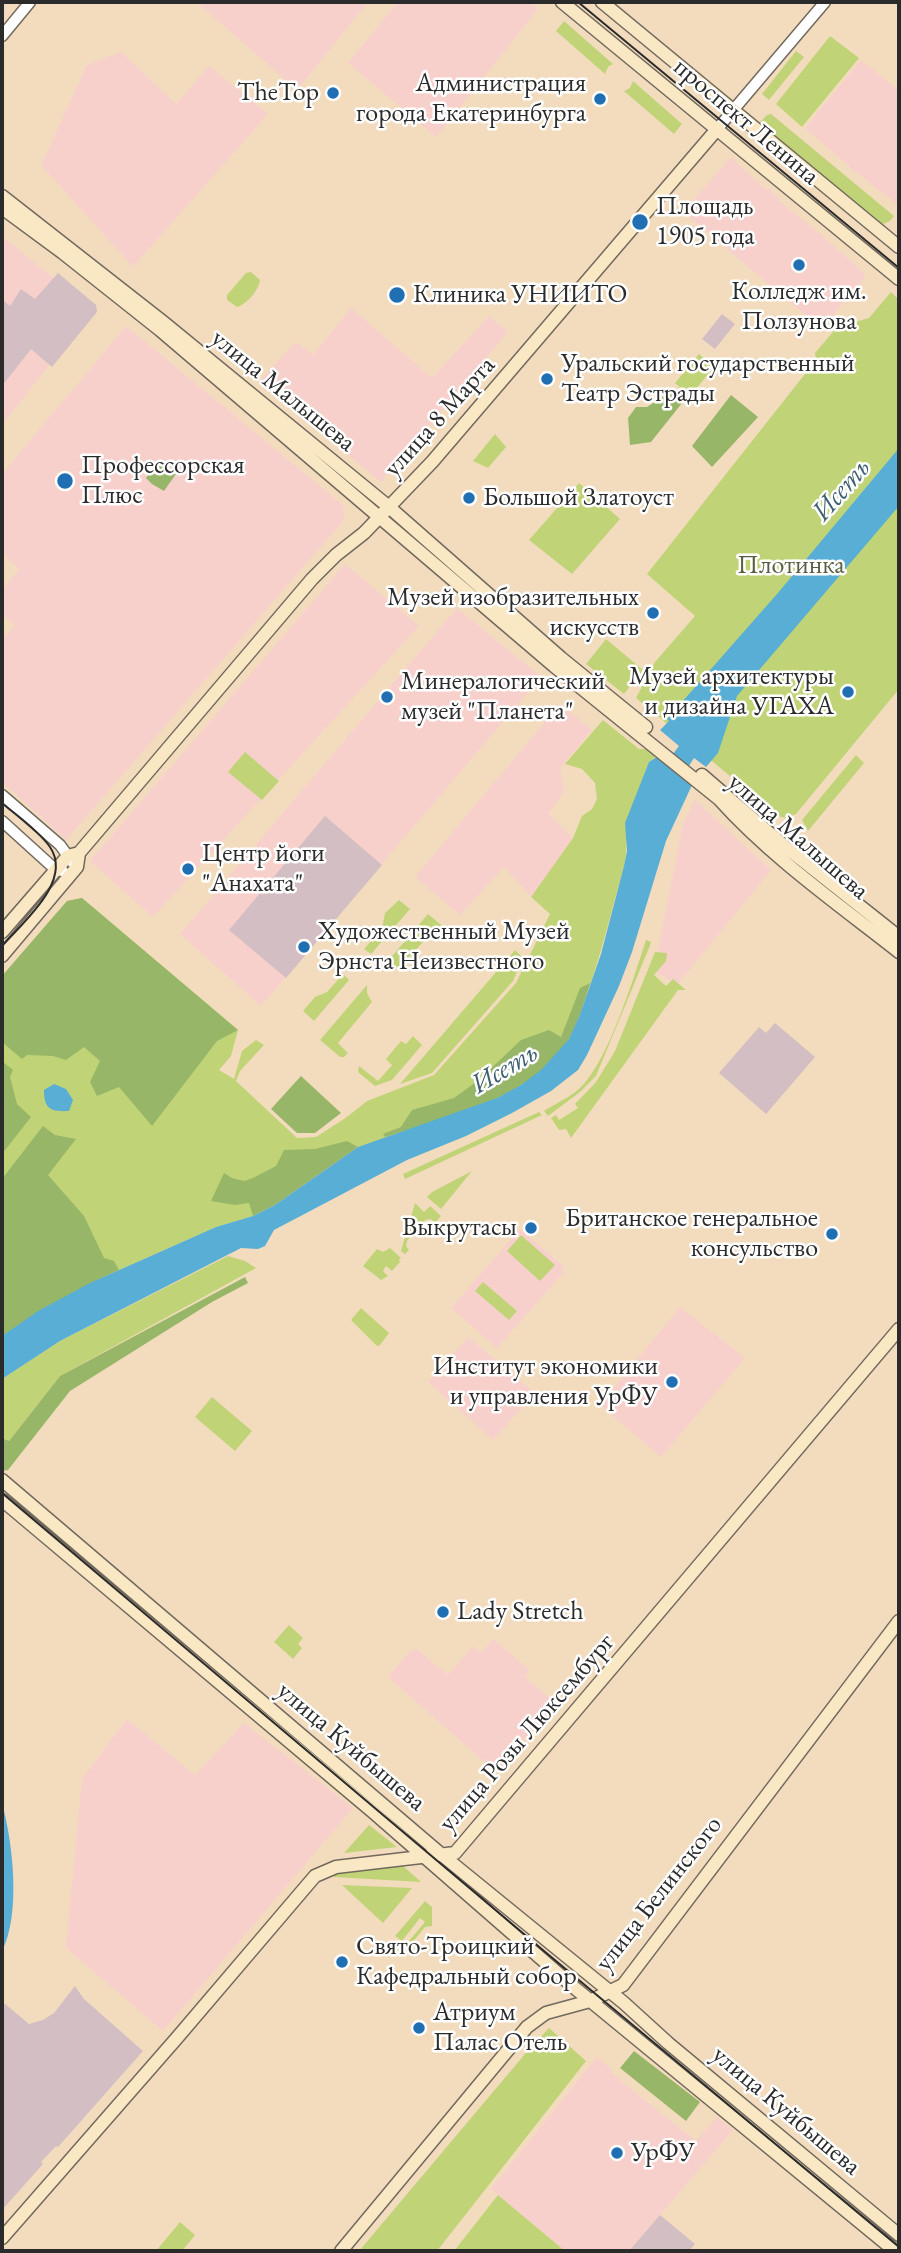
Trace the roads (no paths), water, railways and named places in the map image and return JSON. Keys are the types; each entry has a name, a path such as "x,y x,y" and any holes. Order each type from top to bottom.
{"main road":[{"name":"проспект Ленина","path":"562,2 899,279"},
{"name":"проспект Ленина","path":"602,2 899,247"},
{"name":"улица 8 Марта","path":"2,932 56,870 74,855 312,579 384,512 432,462 718,128"},
{"name":"улица Малышева","path":"2,196 163,322 384,512 554,666 655,740 899,937"},
{"name":"улица Малышева","path":"2,208 160,330 384,512"},
{"name":"улица Малышева","path":"702,780 793,867 899,952"},
{"name":"улица 8 Марта","path":"2,956 76,867 74,855"},
{"name":"улица Розы Люксембург","path":"2,2238 315,1876 336,1867 450,1856 899,1329"},
{"name":"улица Куйбышева","path":"2,1480 899,2235"},
{"name":"улица Куйбышева","path":"2,1500 452,1879 590,2001 895,2251"},
{"name":"улица Белинского","path":"341,2251 527,2027 546,2013 590,2001 623,1985 899,1621"},
{"path":"450,1856 452,1879"}],"street":[{"path":"2,36 30,2"},
{"name":"улица 8 Марта","path":"718,128 825,2"},
{"path":"2,794 74,855"},
{"path":"2,821 56,870 66,871 76,867"}],"water":[{"path":"899,448 899,506 737,696 718,753 706,767 694,758 683,775 683,779 691,781 692,785 666,841 619,986 578,1070 551,1091 512,1113 466,1136 407,1160 274,1230 265,1246 258,1249 241,1248 60,1341 2,1379 2,1336 38,1311 90,1283 216,1227 253,1216 275,1205 358,1147 497,1098 541,1070 569,1039 579,1017 601,954 624,866 627,851 625,823 649,762 659,758 666,763 679,746 660,730"},
{"path":"54,1084 66,1089 73,1100 69,1111 53,1110 47,1105 44,1090"},
{"path":"2,1803 12,1858 13,1898 12,1918 2,1951"}],"tram line":[{"path":"578,2 899,268"},
{"path":"2,803 40,835 50,847 55,860 55,873 43,900 2,946"},
{"path":"2,1493 899,2247"}],"place":[{"name":"TheTop","path":"333,93"},
{"name":"Администрация города Екатеринбурга","path":"600,99"},
{"name":"Площадь 1905 года","path":"640,222"},
{"name":"Колледж им. Ползунова","path":"799,265"},
{"name":"Клиника УНИИТО","path":"397,295"},
{"name":"Уральский государственный Театр Эстрады","path":"547,379"},
{"name":"Профессорская Плюс","path":"65,481"},
{"name":"Большой Златоуст","path":"469,498"},
{"name":"Музей изобразительных искусств","path":"653,613"},
{"name":"Музей архитектуры и дизайна УГАХА","path":"848,692"},
{"name":"Минералогический музей \"Планета\"","path":"387,697"},
{"name":"Центр йоги \"Анахата\"","path":"188,869"},
{"name":"Художественный Музей Эрнста Неизвестного","path":"304,947"},
{"name":"Выкрутасы","path":"531,1228"},
{"name":"Британское генеральное консульство","path":"832,1234"},
{"name":"Институт экономики и управления УрФУ","path":"672,1382"},
{"name":"Lady Stretch","path":"443,1612"},
{"name":"Свято-Троицкий Кафедральный собор","path":"342,1962"},
{"name":"Атриум Палас Отель","path":"419,2028"},
{"name":"УрФУ","path":"617,2153"}],"water label":[{"name":"Исеть","path":"842,490"},
{"name":"Исеть","path":"505,1069"}],"park label":[{"name":"Плотинка","path":"791,566"}]}
